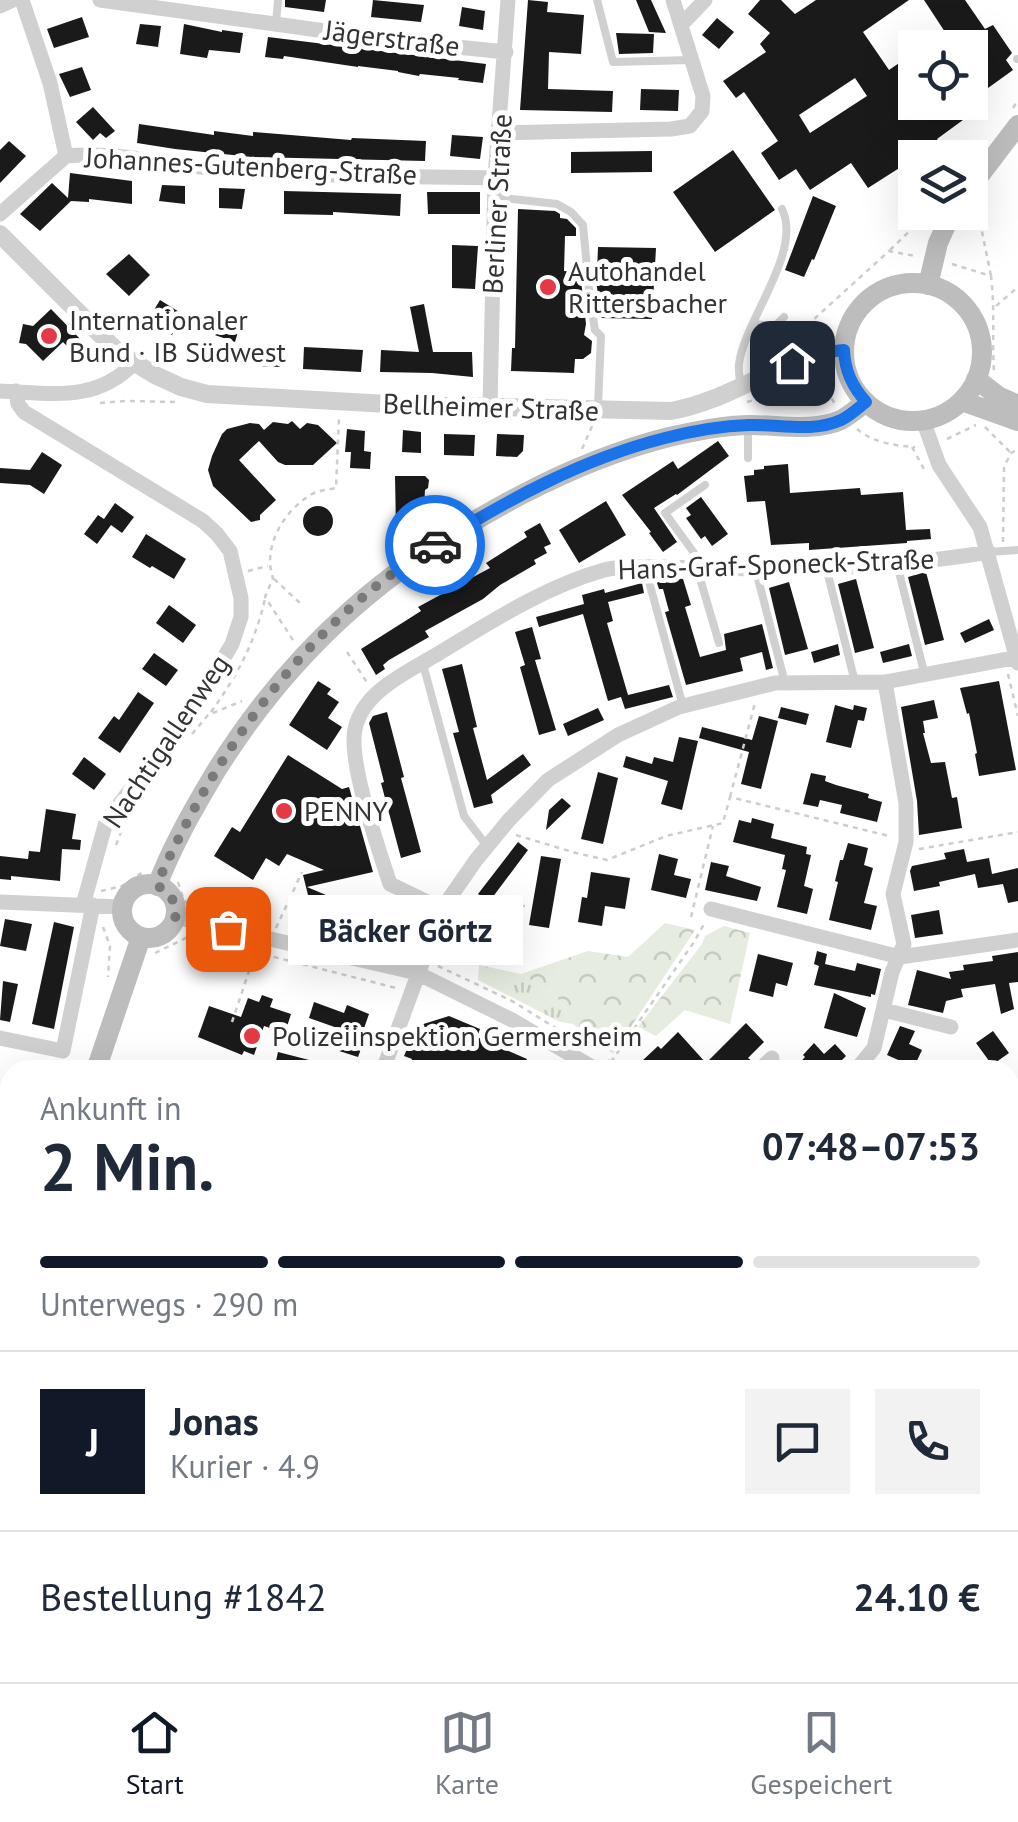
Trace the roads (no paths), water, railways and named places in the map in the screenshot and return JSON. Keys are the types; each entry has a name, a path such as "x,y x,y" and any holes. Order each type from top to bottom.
{"main road":[{"path":"988,170 1018,125"},
{"path":"928,285 943,230"},
{"path":"986,380 937,416 910,421 886,415 866,402 848,373 844,350 849,326 862,306 881,291 904,284 928,285 955,298 974,321 986,380 998,396 1018,405"},
{"path":"962,400 1018,421"},
{"path":"157,886 199,800 272,691 341,616 452,534 593,461 670,437 748,425 826,425 846,418 866,402"},
{"path":"99,1060 138,946 166,932 175,917 174,902 157,886 139,886 125,898 122,907 138,946"}],"street":[{"path":"0,6 13,0"},
{"path":"0,214 66,156 50,83 22,0"},
{"name":"Jägerstraße","path":"100,0 506,52"},
{"name":"Berliner Straße","path":"490,408 495,197 508,0"},
{"path":"499,133 690,126 702,111 703,96 672,0"},
{"path":"682,25 705,0"},
{"name":"Johannes-Gutenberg-Straße","path":"66,156 94,153 210,168 328,175 496,178"},
{"name":"Bellheimer Straße","path":"0,234 111,346 134,363 181,387 207,394 596,415 671,412 696,407 818,353 844,350"},
{"path":"8,391 98,389 120,378 134,363"},
{"name":"Nachtigallenweg","path":"0,1038 62,1052 106,822 204,692 232,644 241,617 242,598 230,551 202,520 24,412 8,391"},
{"path":"386,1060 444,907 487,846 548,780 618,735 683,706 785,682 885,682 1014,659 996,551 939,465 922,420"},
{"name":"Hans-Graf-Sponeck-Straße","path":"444,907 390,884 361,782 354,733 361,709 423,662 556,587 608,569 896,564 996,551"},
{"path":"864,1060 874,1048 892,972 904,944 893,894 906,842 906,803 885,682"},
{"path":"0,902 122,907"},
{"path":"711,909 900,957 1018,940"},
{"path":"175,917 417,973 512,1020 580,1060"},
{"path":"884,1010 951,1027"}],"lane":[{"path":"276,22 278,0"},
{"path":"597,0 613,62 692,60"},
{"path":"495,197 558,204 583,224 590,300 595,330 601,336 596,415"},
{"path":"741,387 740,358 786,238 782,210"},
{"path":"754,324 775,326 784,317"},
{"path":"748,425 748,458"},
{"path":"705,485 665,513 701,568 719,642"},
{"path":"996,551 1018,550"},
{"path":"896,564 924,676"},
{"path":"645,567 683,706"},
{"path":"826,567 855,682"},
{"path":"755,569 785,682"},
{"path":"423,662 464,816 487,846"}],"place":[{"name":"Autohandel Rittersbacher","path":"548,287"},
{"name":"Internationaler Bund · IB Südwest","path":"49,336"},
{"name":"PENNY","path":"284,811"},
{"name":"Bäcker Görtz","path":"228,929"},
{"name":"Polizeiinspektion Germersheim","path":"252,1036"}]}
